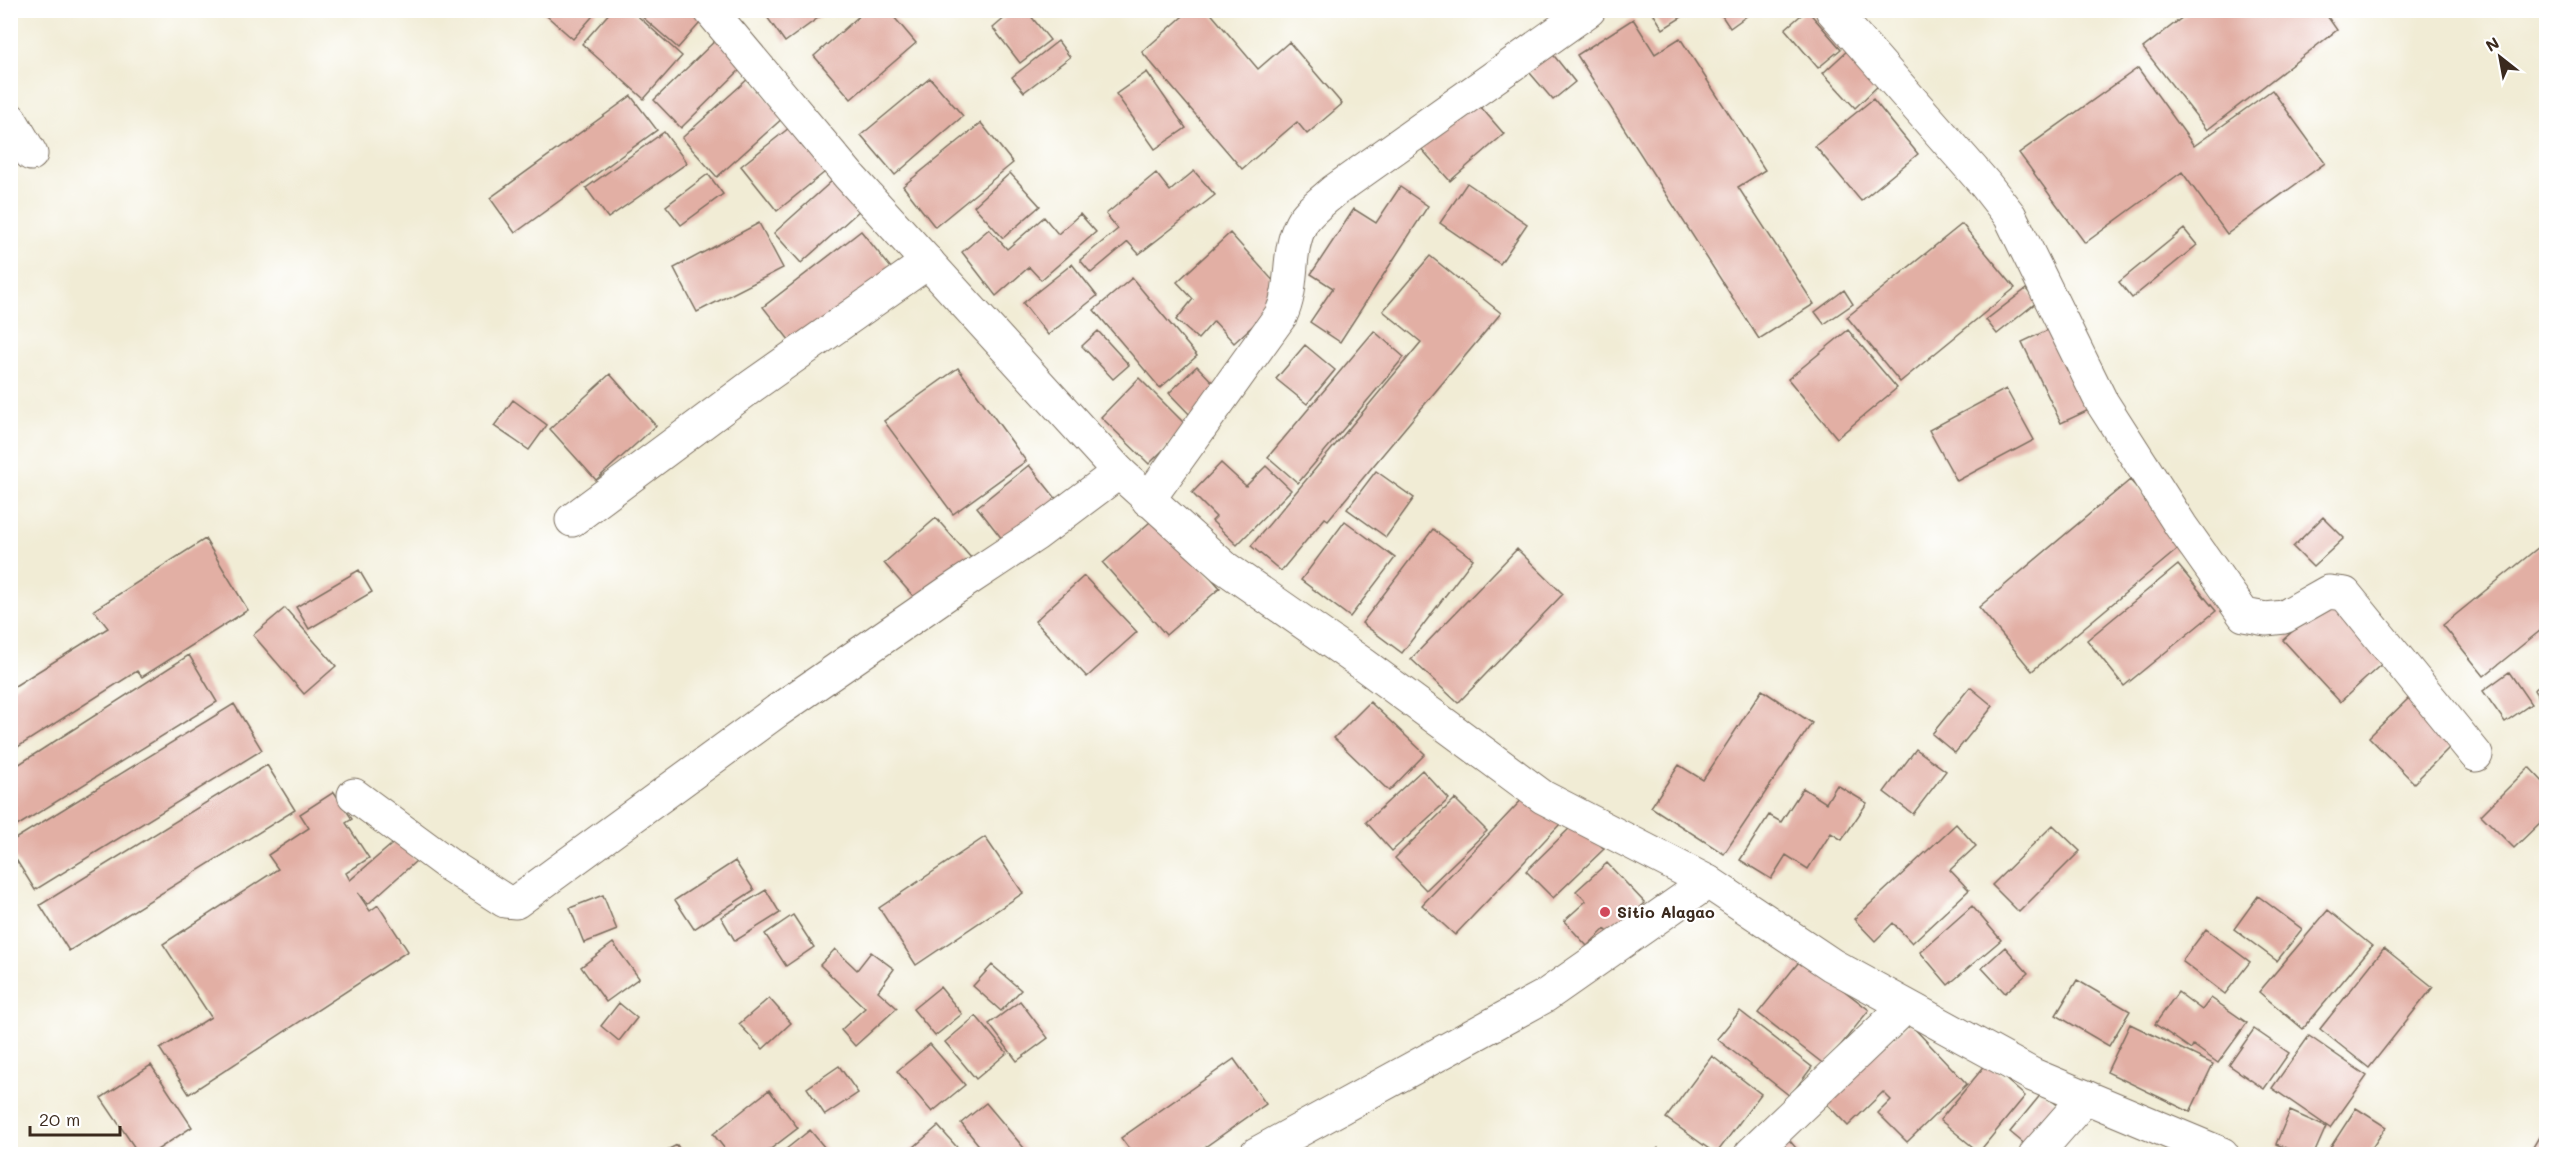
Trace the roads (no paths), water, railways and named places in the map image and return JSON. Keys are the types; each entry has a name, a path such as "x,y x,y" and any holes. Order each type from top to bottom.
{"street":[{"path":"710,10 849,176 1119,472 1224,567 1363,664 1543,797 1708,882 1832,965 2033,1075 2222,1155"},
{"path":"1148,500 1281,315 1290,289 1291,253 1302,222 1334,191 1589,10"},
{"path":"1832,10 1985,184 2010,216 2101,401 2181,526 2244,615 2266,619 2284,617 2328,592 2345,594 2476,755"},
{"path":"10,119 31,154"},
{"path":"572,520 752,386 927,262"},
{"path":"354,795 449,866 505,901 516,902 777,711 948,592 1035,535 1119,472"},
{"path":"1256,1155 1545,996 1708,882"},
{"path":"1751,1155 1906,1006"},
{"path":"2036,1155 2086,1097"}],"place":[{"name":"Sitio Alagao","path":"1605,912"}]}
